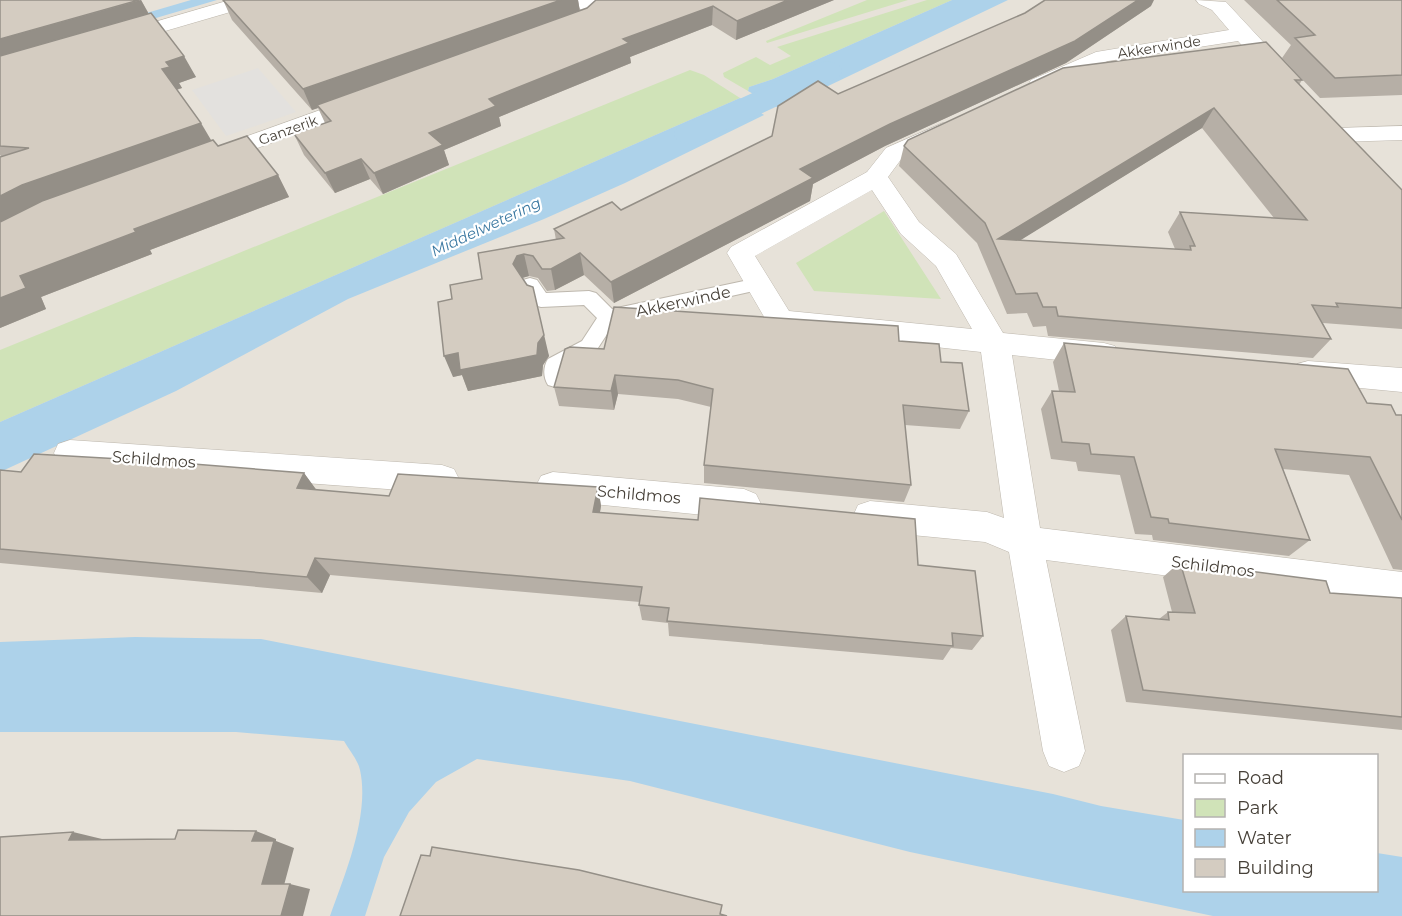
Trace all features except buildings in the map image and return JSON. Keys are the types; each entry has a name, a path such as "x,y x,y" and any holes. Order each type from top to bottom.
{"street":[{"path":"102,44 251,0"},
{"path":"541,37 582,22 593,14 588,4 582,0"},
{"path":"1206,0 1219,6 1298,93"},
{"name":"Akkerwinde","path":"1020,94 1103,56 1243,34"},
{"name":"Ganzerik","path":"194,164 388,93"},
{"name":"Akkerwinde","path":"967,118 894,153 876,177 740,253 780,320 1123,356"},
{"path":"1361,160 1329,126 1402,134"},
{"path":"876,177 910,228 946,260 995,344 1025,542 1064,751"},
{"path":"1286,370 1402,380"},
{"name":"Schildmos","path":"70,453 470,481"},
{"name":"Schildmos","path":"517,484 775,507"},
{"name":"Schildmos","path":"834,512 987,527 1025,542 1402,589"}],"lane":[{"name":"Akkerwinde","path":"608,317 758,284"},
{"path":"530,285 541,300 589,298 608,317 588,346 555,364 555,379"}],"shaded area":[{"path":"0,0 1402,0 1402,916 0,916"},
{"path":"258,68 296,112 226,136 192,90"}],"green space":[{"path":"867,0 908,0 767,43 766,41"},
{"path":"927,0 952,0 773,79 749,87 748,91 724,77 723,73 756,57 770,65 791,56 777,47"},
{"path":"690,70 704,75 740,98 0,422 0,350"},
{"path":"884,211 941,299 814,291 796,263"}],"water":[{"path":"191,0 217,0 0,64 0,56"},
{"path":"952,0 1008,0 780,109 748,91 749,87 773,79"},
{"path":"740,98 764,115 625,183 544,219 348,299 176,391 0,472 0,422"},
{"path":"135,637 261,639 1053,794 1101,806 1183,820 1183,892 1378,892 1378,853 1402,857 1402,916 1213,916 910,852 630,781 477,759 436,782 409,812 384,857 365,916 330,916 354,844 362,806 359,766 344,741 236,732 0,732 0,642"}],"waterway":[{"name":"Middelwetering","path":"690,134 827,71"}]}
